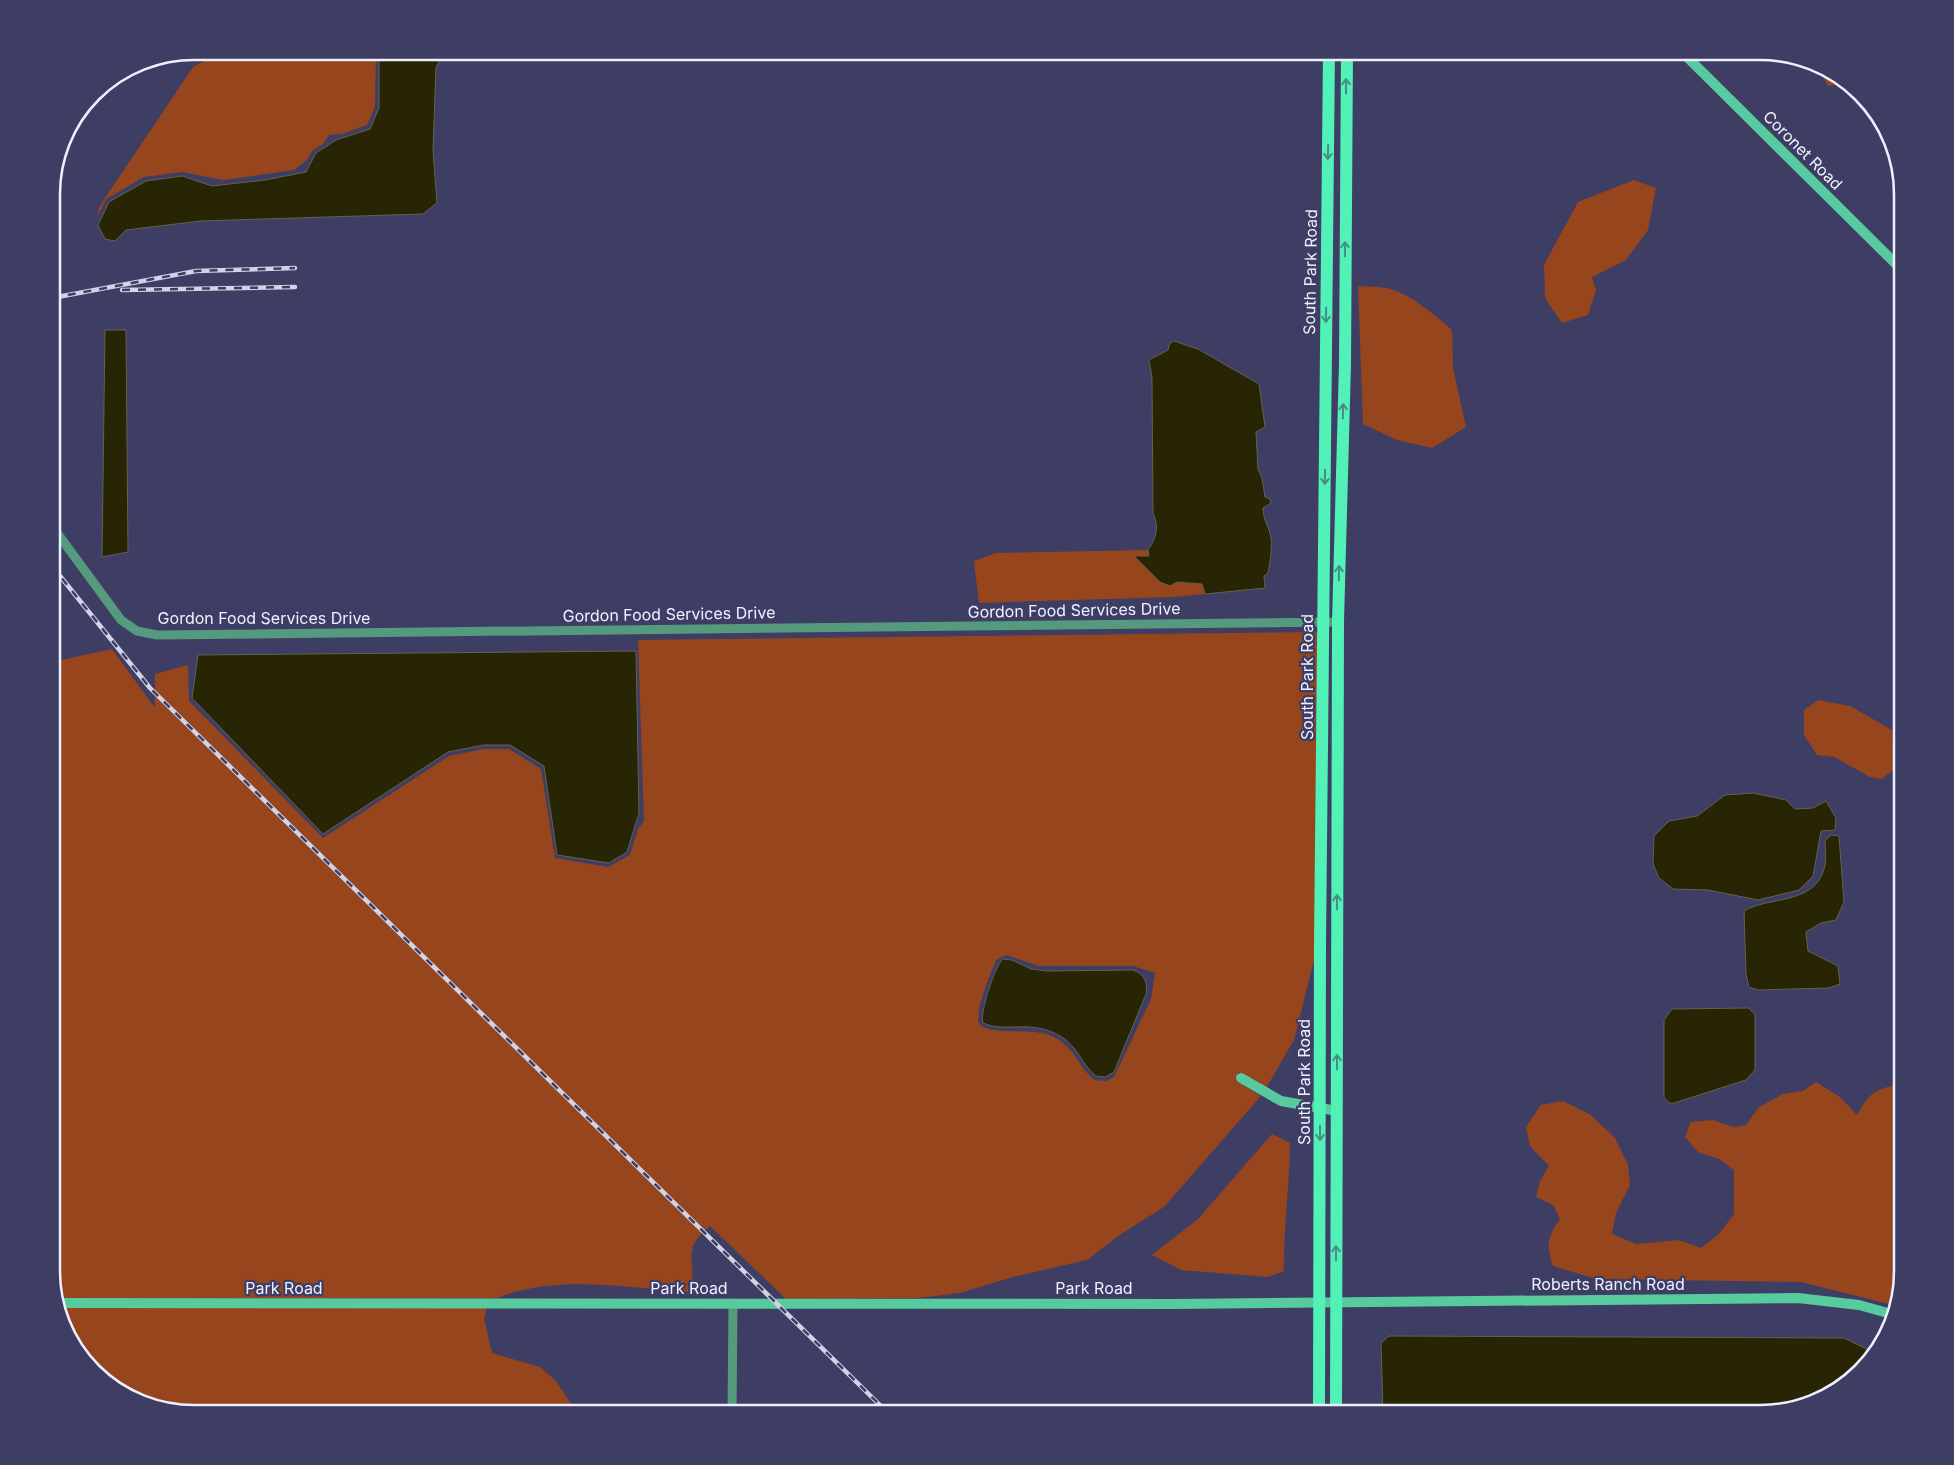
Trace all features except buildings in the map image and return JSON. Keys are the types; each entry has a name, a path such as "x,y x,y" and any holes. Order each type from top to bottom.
{"main road":[{"name":"South Park Road","path":"1328,60 1321,977 1330,1109 1320,1181 1328,1302"},
{"name":"South Park Road","path":"1328,1302 1330,1109 1337,961 1338,622 1345,364 1347,60"},
{"path":"1324,560 1328,576 1328,596 1338,622"},
{"path":"1323,622 1329,638 1331,736 1338,769"},
{"path":"1323,764 1328,771 1327,940 1337,961"},
{"path":"1320,1405 1328,1302"},
{"path":"1327,1405 1328,1302"},
{"path":"1328,1302 1335,1405"}],"street":[{"name":"Coronet Road","path":"1690,60 1894,262"},
{"name":"Gordon Food Services Drive","path":"60,537 121,620 137,631 157,635 1338,622"},
{"path":"1241,1078 1281,1101 1330,1109"},
{"name":"Roberts Ranch Road","path":"1328,1302 1798,1298 1859,1305 1887,1313"},
{"name":"Park Road","path":"64,1303 1328,1302"},
{"path":"732,1405 733,1303"}],"shaded area":[{"path":"207,60 376,60 375,107 367,125 342,134 329,135 323,144 313,150 307,160 294,170 224,180 182,172 144,177 106,199 98,216 99,207 193,67"},
{"path":"379,60 440,60 436,68 433,150 437,203 423,214 201,221 126,230 115,241 105,239 98,225 109,202 146,181 182,176 212,186 265,180 306,172 316,153 336,140 370,129 379,108"},
{"path":"1823,76 1836,85 1828,86"},
{"path":"1634,180 1656,188 1648,230 1626,260 1592,277 1596,290 1588,315 1562,323 1545,298 1544,265 1578,202"},
{"path":"1358,286 1382,287 1399,292 1423,306 1452,330 1453,368 1466,427 1432,448 1397,440 1363,424"},
{"path":"105,330 126,330 128,552 102,557"},
{"path":"1174,341 1198,349 1259,384 1265,427 1256,432 1258,469 1262,478 1265,497 1270,499 1271,503 1263,508 1271,546 1268,573 1264,576 1265,588 1205,594 1202,584 1177,582 1170,586 1160,582 1134,556 1149,556 1148,550 1156,532 1153,513 1152,378 1149,360 1168,350 1170,343"},
{"path":"1148,550 1149,556 1135,556 1160,582 1203,584 1205,594 1174,597 979,603 974,561 996,553"},
{"path":"1319,632 1316,952 1294,1040 1266,1088 1239,1072 1235,1080 1261,1096 1164,1207 1121,1234 1087,1260 1013,1277 960,1293 918,1298 786,1299 710,1226 700,1235 692,1250 692,1282 689,1292 616,1286 568,1285 543,1286 497,1298 63,1298 60,1279 60,660 112,649 155,708 155,674 188,665 189,701 323,838 449,756 484,749 509,749 541,769 555,858 608,867 630,855 638,829 644,821 638,640","holes":["1006,955 1039,966 1133,966 1155,973 1151,999 1114,1077 1106,1081 1095,1080 1071,1051 1052,1036 1043,1033 994,1030 980,1025 978,1019 979,1012 987,984 996,960"]},
{"path":"636,651 639,813 627,852 609,863 557,855 544,766 510,745 484,745 448,752 323,834 192,698 198,655"},
{"path":"1818,700 1850,706 1892,730 1894,769 1882,779 1870,777 1834,757 1817,755 1804,735 1804,710"},
{"path":"1753,793 1786,800 1795,809 1813,808 1826,801 1836,818 1835,830 1821,831 1813,876 1799,890 1758,900 1708,890 1673,889 1659,878 1653,864 1654,836 1669,821 1697,816 1725,795"},
{"path":"1831,835 1839,836 1844,902 1836,920 1821,923 1806,932 1808,951 1838,966 1840,984 1829,988 1758,990 1749,987 1746,974 1744,911 1754,906 1790,898 1811,889 1819,881 1824,869 1826,859 1825,841"},
{"path":"1003,959 1012,960 1031,969 1047,971 1133,970 1143,976 1146,983 1146,994 1114,1072 1105,1077 1096,1076 1066,1040 1050,1031 1029,1027 991,1026 983,1023 983,1010 988,990 996,970"},
{"path":"1749,1008 1755,1015 1755,1070 1746,1080 1671,1104 1664,1098 1664,1020 1672,1009"},
{"path":"1816,1082 1840,1097 1857,1115 1866,1101 1875,1092 1880,1089 1894,1087 1894,1270 1889,1304 1801,1282 1596,1279 1553,1266 1549,1252 1549,1241 1552,1231 1560,1219 1553,1205 1536,1197 1540,1181 1549,1166 1530,1146 1526,1127 1541,1105 1563,1101 1591,1115 1615,1138 1628,1165 1630,1185 1616,1213 1612,1234 1636,1244 1679,1240 1701,1248 1719,1234 1734,1214 1734,1170 1719,1159 1698,1152 1685,1137 1691,1122 1713,1120 1733,1127 1746,1125 1759,1107 1783,1094 1803,1091"},
{"path":"1272,1134 1290,1143 1284,1271 1268,1277 1181,1270 1152,1255 1198,1219"},
{"path":"66,1308 487,1308 484,1318 492,1353 540,1367 555,1380 572,1405 177,1404 151,1398 135,1391 99,1366 78,1338"},
{"path":"1389,1336 1844,1338 1868,1350 1855,1366 1834,1382 1803,1398 1777,1404 1383,1405 1381,1343"}],"railway":[{"path":"60,296 196,271 295,268"},
{"path":"122,290 295,287"},
{"path":"60,576 150,688 880,1405"}]}
